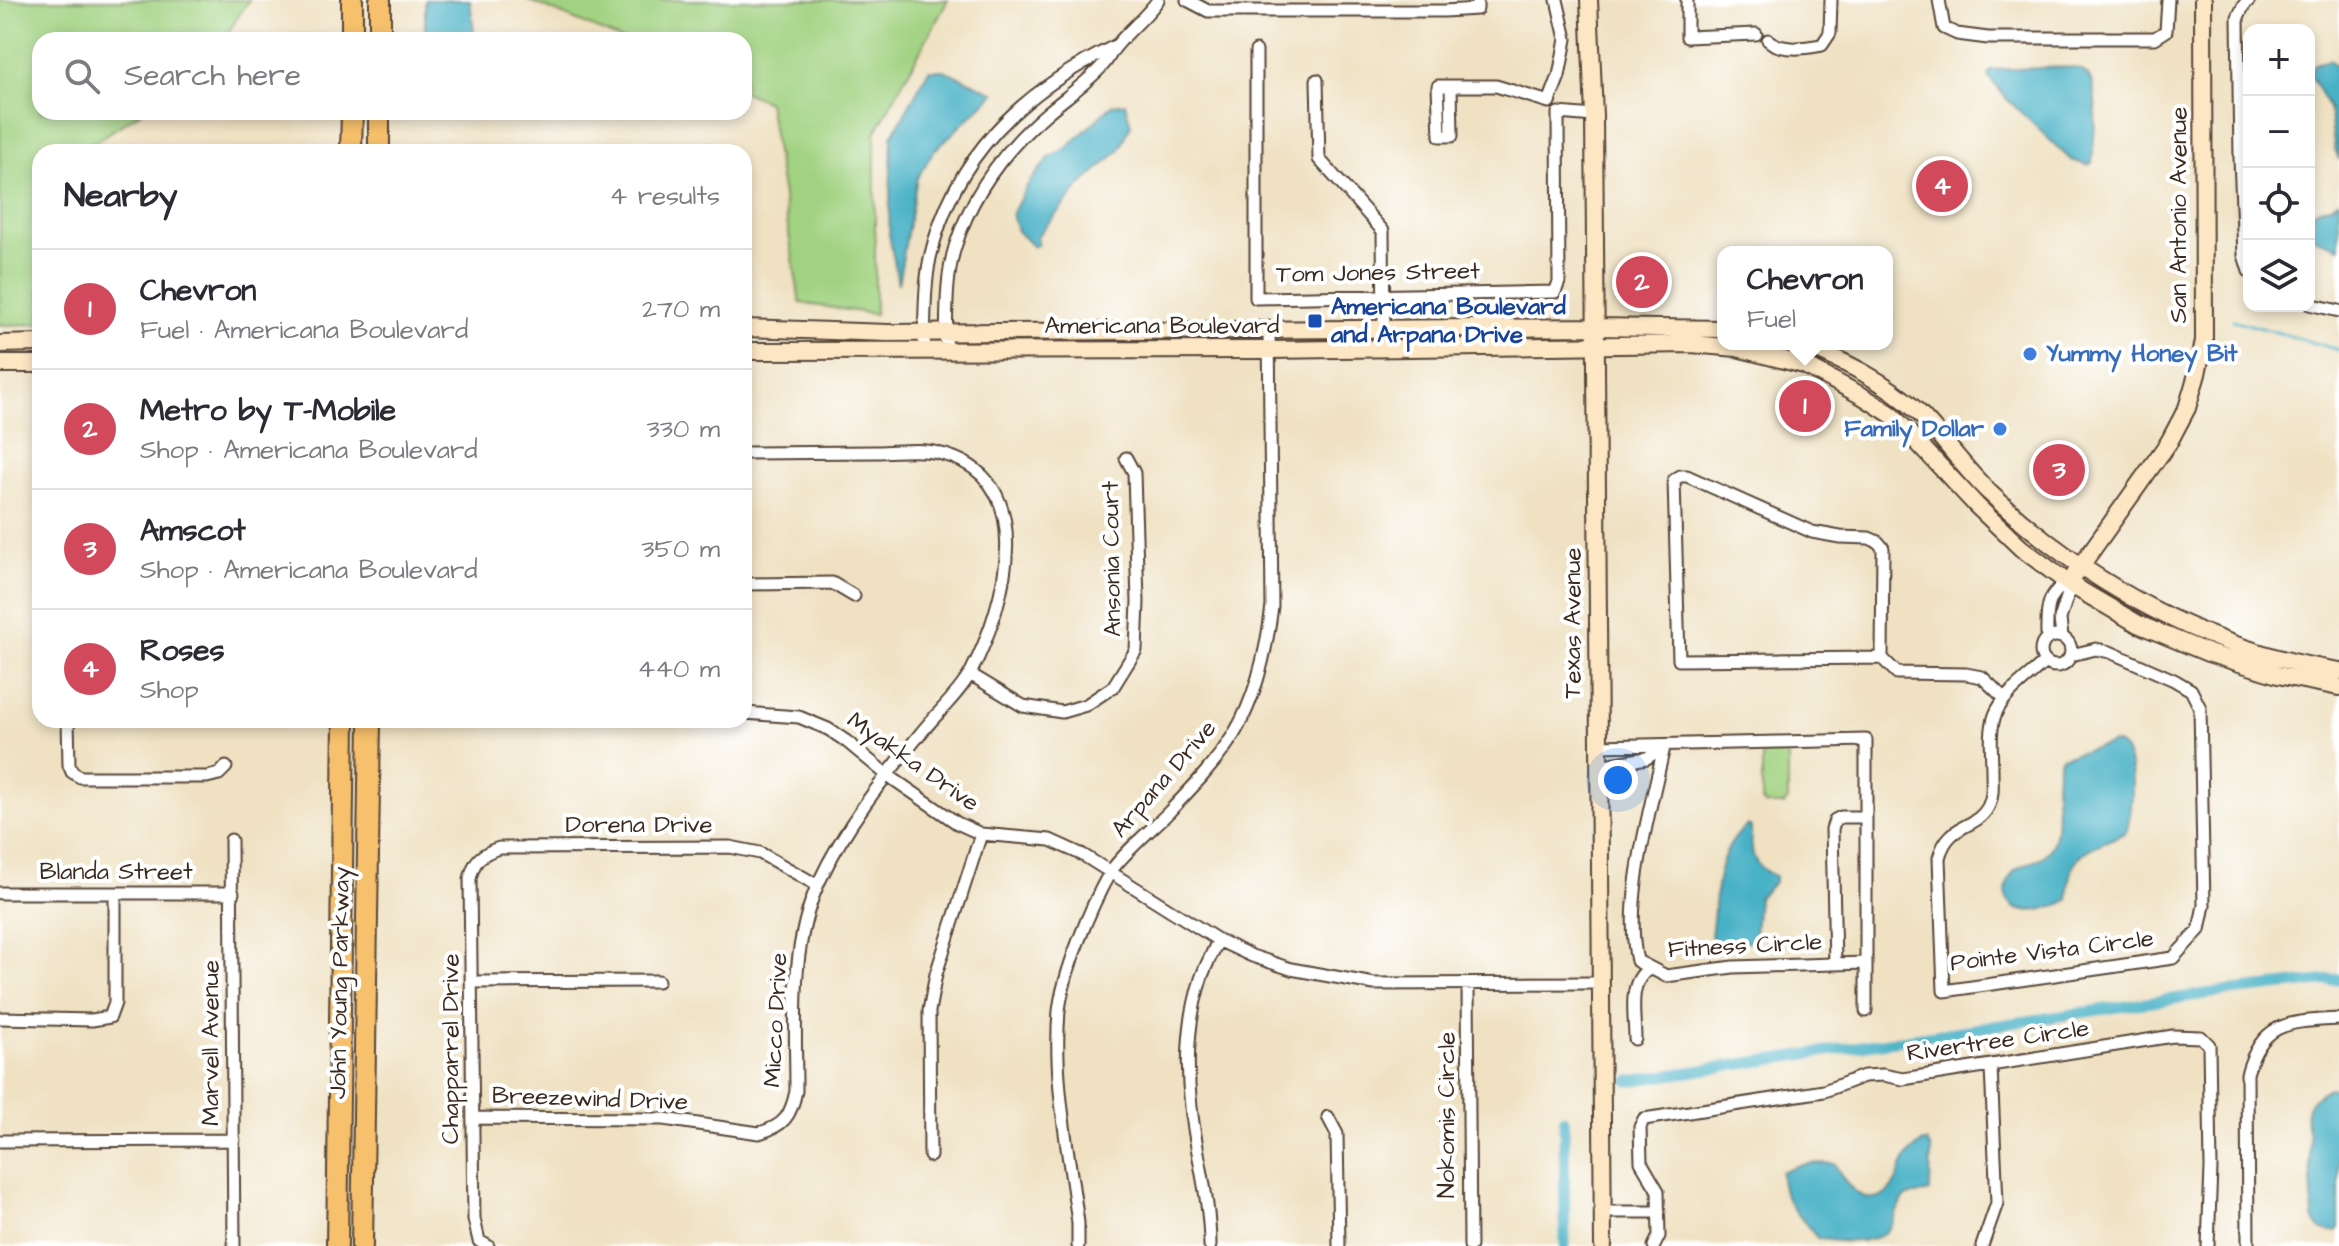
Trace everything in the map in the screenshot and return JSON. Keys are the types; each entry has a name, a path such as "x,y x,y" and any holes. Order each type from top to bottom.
{"highway":[{"path":"352,0 352,32"},
{"path":"380,0 380,32"},
{"path":"351,144 352,120"},
{"path":"379,120 379,144"},
{"name":"John Young Parkway","path":"337,1246 344,728"},
{"name":"John Young Parkway","path":"362,1246 370,728"}],"main road":[{"name":"Texas Avenue","path":"1589,0 1594,116 1603,1246"},
{"name":"San Antonio Avenue","path":"2068,583 2169,442 2187,408 2197,374 2204,341 2203,0"},
{"name":"Americana Boulevard","path":"752,328 924,341"},
{"path":"771,328 771,351"},
{"name":"Americana Boulevard","path":"946,341 1269,330 1717,329"},
{"name":"Americana Boulevard","path":"752,351 924,341 1269,350 1691,344 1717,346"},
{"path":"0,344 32,343"},
{"name":"Americana Boulevard","path":"1745,350 1804,365 1892,415 2021,548 2068,583 2138,624 2208,653 2278,675 2339,687"},
{"path":"1817,350 1876,381 1916,410 1993,496 2081,567 2151,609 2199,630 2308,666 2339,671"},
{"path":"0,364 32,364"},
{"path":"1864,397 1876,381"}],"street":[{"path":"946,341 948,291 955,248 990,173 1017,142 1105,64 1116,46 1158,0"},
{"path":"1187,0 1206,4 1208,11 1477,5"},
{"path":"1451,86 1496,86 1549,102 1559,76 1566,39 1557,0"},
{"path":"1687,0 1687,37 1756,34"},
{"path":"1768,40 1786,48 1822,45 1830,33 1831,0"},
{"path":"1939,0 1944,28 1957,34 1988,38 2155,38 2166,31 2168,0"},
{"path":"2243,240 2238,17 2249,0"},
{"path":"924,341 928,273 935,242 945,210 973,157 1019,108 1055,81 1116,46"},
{"name":"Tom Jones Street","path":"1256,51 1256,298 1555,292 1559,282 1558,113 1594,116"},
{"path":"1317,80 1319,159 1383,231 1384,330"},
{"path":"2315,305 2339,311"},
{"name":"Arpana Drive","path":"1078,1246 1078,1223 1058,1069 1059,1010 1086,925 1110,872 1209,768 1235,732 1258,677 1272,606 1269,330"},
{"name":"Micco Drive","path":"752,453 935,452 968,462 994,489 1005,517 1007,547 1004,583 994,617 970,674 886,774 846,828 817,885 798,961 796,1091 792,1110"},
{"name":"Ansonia Court","path":"970,674 1023,706 1062,712 1086,705 1113,687 1136,650 1138,602 1134,473 1126,458"},
{"path":"1882,658 1679,660 1676,654 1674,480 1687,476 1812,532 1869,538 1878,542 1883,548 1882,658 1897,673 1982,677 2005,699"},
{"path":"752,584 832,583 854,596"},
{"path":"2045,662 2042,649 2047,639 2047,611 2051,597 2058,588 2068,583 2060,619 2062,637 2070,645 2071,655"},
{"path":"2047,639 2062,637"},
{"name":"Pointe Vista Circle","path":"2096,649 2110,652 2191,690 2200,708 2204,905 2199,930 2173,958 1944,991 1939,858 1943,843 1985,812 1992,799 1994,716 2005,699 2045,662 2059,666 2071,655 2096,649"},
{"name":"Myakka Drive","path":"752,714 799,717 828,729 933,808 981,834 1050,840 1110,872 1218,940 1252,956 1325,977 1374,984 1599,983"},
{"path":"68,728 69,765 72,772 80,777 207,777 219,774 226,767"},
{"path":"1597,746 1664,747 1866,740 1866,1011"},
{"path":"1598,766 1647,758 1664,747"},
{"name":"Fitness Circle","path":"1664,747 1634,908 1633,942 1637,961 1666,976 1733,967 1866,963"},
{"name":"Fitness Circle","path":"1835,964 1832,829 1835,820 1841,817 1865,817"},
{"path":"930,1156 929,1011 936,974 981,834"},
{"name":"Marvell Avenue","path":"231,840 234,1246"},
{"name":"Dorena Drive","path":"470,879 473,865 482,854 499,848 730,847 760,853 817,885"},
{"name":"Chapparrel Drive","path":"470,879 474,1219 479,1241 488,1246"},
{"name":"Blanda Street","path":"0,893 233,893"},
{"path":"0,1018 92,1020 110,1017 115,1003 115,895"},
{"path":"1210,1246 1210,1215 1191,1106 1189,1062 1192,1018 1201,978 1218,940"},
{"path":"1635,1039 1635,985 1639,975 1649,969"},
{"path":"473,982 658,981"},
{"name":"Nokomis Circle","path":"1468,984 1470,1246"},
{"path":"2248,1246 2247,1074 2253,1052 2273,1029 2301,1021 2339,1019"},
{"name":"Rivertree Circle","path":"1654,1246 1659,1236 1658,1191 1641,1162 1640,1127 1644,1119 1824,1091 1864,1076 1883,1075 1903,1079 2173,1036 2201,1037 2209,1045 2211,1168 2208,1246"},
{"path":"1982,1246 1997,1203 1991,1067"},
{"name":"Breezewind Drive","path":"473,1118 664,1119 759,1133 772,1129 792,1110"},
{"path":"1328,1117 1337,1134 1339,1246"},
{"path":"0,1141 234,1140"},
{"path":"1602,1212 1659,1212"}],"green space":[{"path":"0,0 249,0 228,32 32,32 32,120 129,120 91,144 32,144 32,324 0,325"},
{"path":"528,0 948,0 875,133 875,314 800,303 768,102 752,95 752,32 603,32"},
{"path":"1766,752 1783,752 1788,756 1788,800 1783,805 1766,805 1762,801 1762,756"}],"water":[{"path":"425,0 470,0 474,32 425,32"},
{"path":"2329,60 2339,68 2339,160 2329,108 2315,84 2315,64"},
{"path":"2065,67 2086,73 2092,83 2095,118 2092,163 2087,165 2071,160 2006,98 1988,76 1991,70"},
{"path":"929,70 944,70 995,93 934,151 917,178 898,284 889,234 892,136"},
{"path":"1125,103 1131,125 1119,151 1081,185 1037,236 1038,244 1033,247 1017,231 1012,214 1028,184 1049,158 1067,148 1112,105"},
{"path":"2339,200 2339,247 2315,238 2315,210"},
{"path":"2114,743 2122,748 2131,769 2131,811 2126,832 2090,849 2076,861 2068,900 2042,909 2027,911 2015,908 2006,898 2007,884 2012,875 2017,869 2047,853 2052,845 2056,823 2056,778 2061,757"},
{"path":"1748,825 1751,827 1756,862 1775,876 1775,882 1758,898 1755,933 1750,941 1718,943 1711,936 1722,861 1728,848"},
{"path":"2329,1088 2339,1090 2339,1229 2336,1232 2322,1229 2313,1218 2306,1120 2311,1102"},
{"path":"1927,1142 1931,1149 1930,1192 1907,1197 1900,1204 1890,1227 1876,1237 1846,1241 1817,1238 1784,1192 1781,1172 1801,1165 1828,1163 1835,1164 1846,1182 1862,1196 1878,1198 1887,1193 1895,1183 1906,1157"}],"waterway":[{"path":"2233,320 2339,350"},
{"path":"1629,1081 2205,994 2339,979"},
{"path":"1564,1119 1565,1246"}],"place":[{"name":"Roses","path":"1942,186"},
{"name":"Metro by T-Mobile","path":"1642,282"},
{"name":"Americana Boulevard and Arpana Drive","path":"1315,321"},
{"name":"Yummy Honey Bit","path":"2030,354"},
{"name":"Chevron","path":"1805,406"},
{"name":"Family Dollar","path":"2000,429"},
{"name":"Amscot","path":"2059,470"}]}
